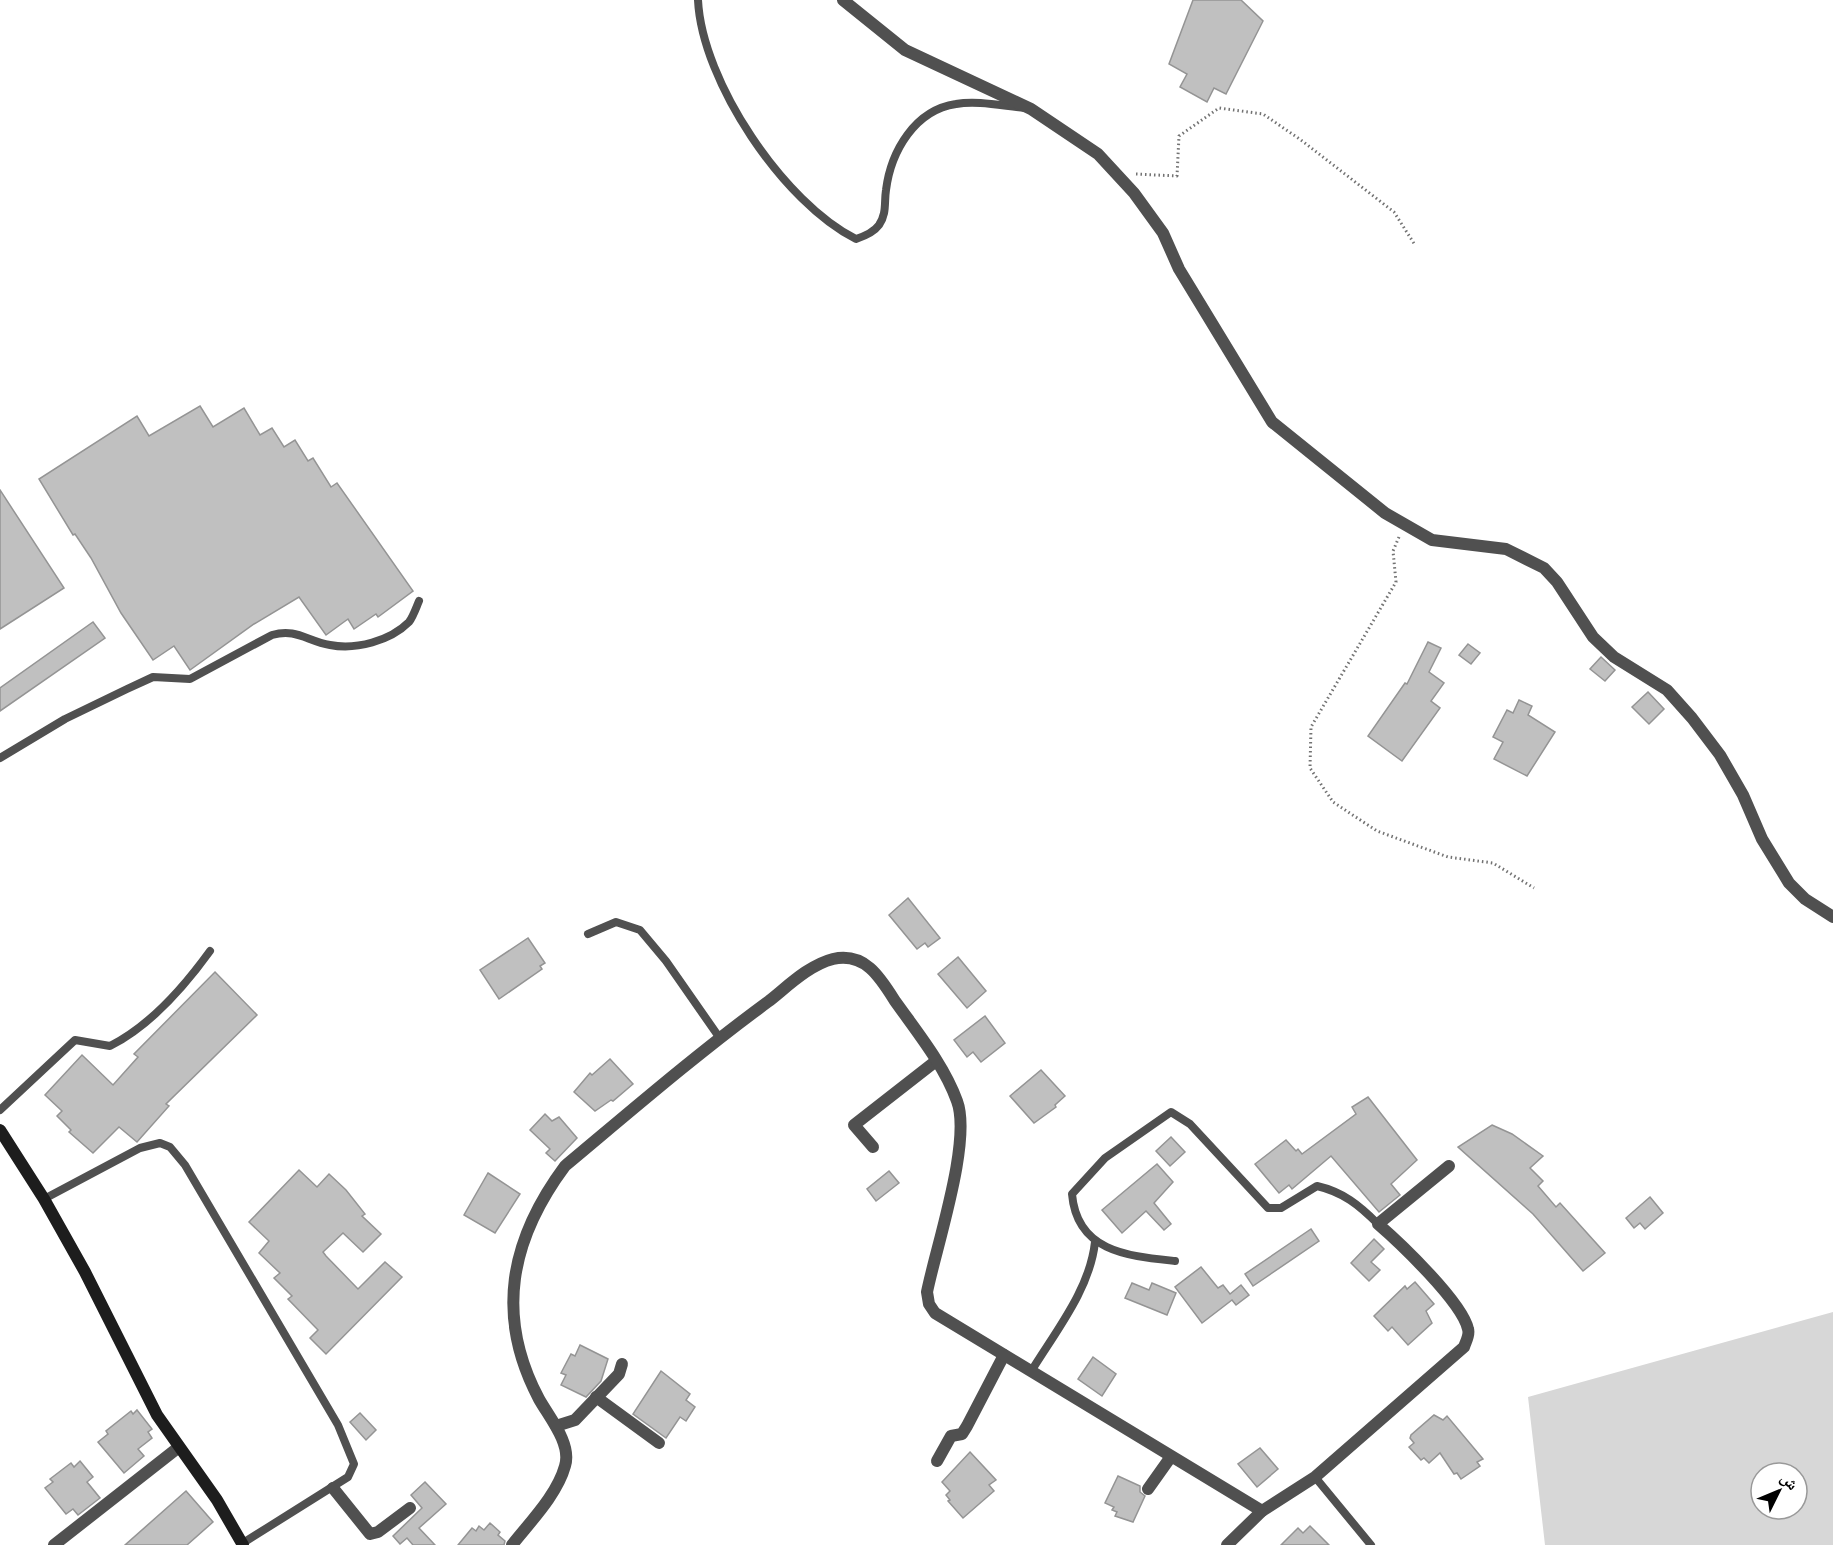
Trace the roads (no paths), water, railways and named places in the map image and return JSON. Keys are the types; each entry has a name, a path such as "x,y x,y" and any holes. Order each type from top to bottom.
{"street":[{"path":"843,0 905,50 1031,109 1098,154 1116,173 1163,233 1179,269 1272,422 1385,513 1432,540 1506,549 1544,568 1557,582 1593,637 1614,657 1667,690 1692,718 1720,755 1743,795 1762,839 1789,883 1804,899 1833,917"},
{"path":"512,1545 554,1489 566,1464 563,1444 556,1426 520,1360 514,1330 515,1275 530,1225 545,1192 565,1166 719,1037 812,969 832,960 852,957 868,966 884,983 936,1061 958,1103 960,1135 947,1216 929,1285 929,1304 935,1313 1032,1370 1170,1458 1262,1511"},
{"path":"873,1147 854,1125 936,1061"},
{"path":"0,1130 44,1199 94,1290 143,1391 217,1500 243,1544"},
{"path":"1227,1545 1262,1511 1315,1477 1464,1347 1470,1333 1465,1318 1428,1273 1378,1224 1449,1166"},
{"path":"937,1461 951,1436 962,1434 1004,1355"},
{"path":"556,1426 575,1419 618,1374 622,1364"},
{"path":"596,1397 659,1443"},
{"path":"54,1545 179,1447"},
{"path":"1148,1489 1170,1458"},
{"path":"333,1488 370,1534 378,1533 410,1508"}],"lane":[{"path":"698,0 699,19 715,72 739,116 785,180 817,215 856,239 878,227 885,213 886,190 891,171 903,142 919,119 939,108 958,103 1031,109"},
{"path":"0,758 64,719 127,688 153,677 190,679 272,635 287,631 332,645 359,644 387,638 410,621 419,602"},
{"path":"588,934 616,922 640,930 666,961 719,1037"},
{"path":"0,1110 64,1047 75,1040 110,1046 135,1031 190,979 210,951"},
{"path":"1032,1370 1084,1283 1093,1262 1095,1242 1073,1206 1072,1194 1105,1158 1171,1112 1190,1124 1268,1208 1281,1208 1317,1186 1334,1190 1355,1201 1378,1224"},
{"path":"44,1199 140,1148 160,1143 170,1147 185,1165 338,1425 354,1464 348,1478 243,1544"},
{"path":"1095,1242 1133,1256 1175,1261"},
{"path":"1315,1477 1371,1545"}]}
